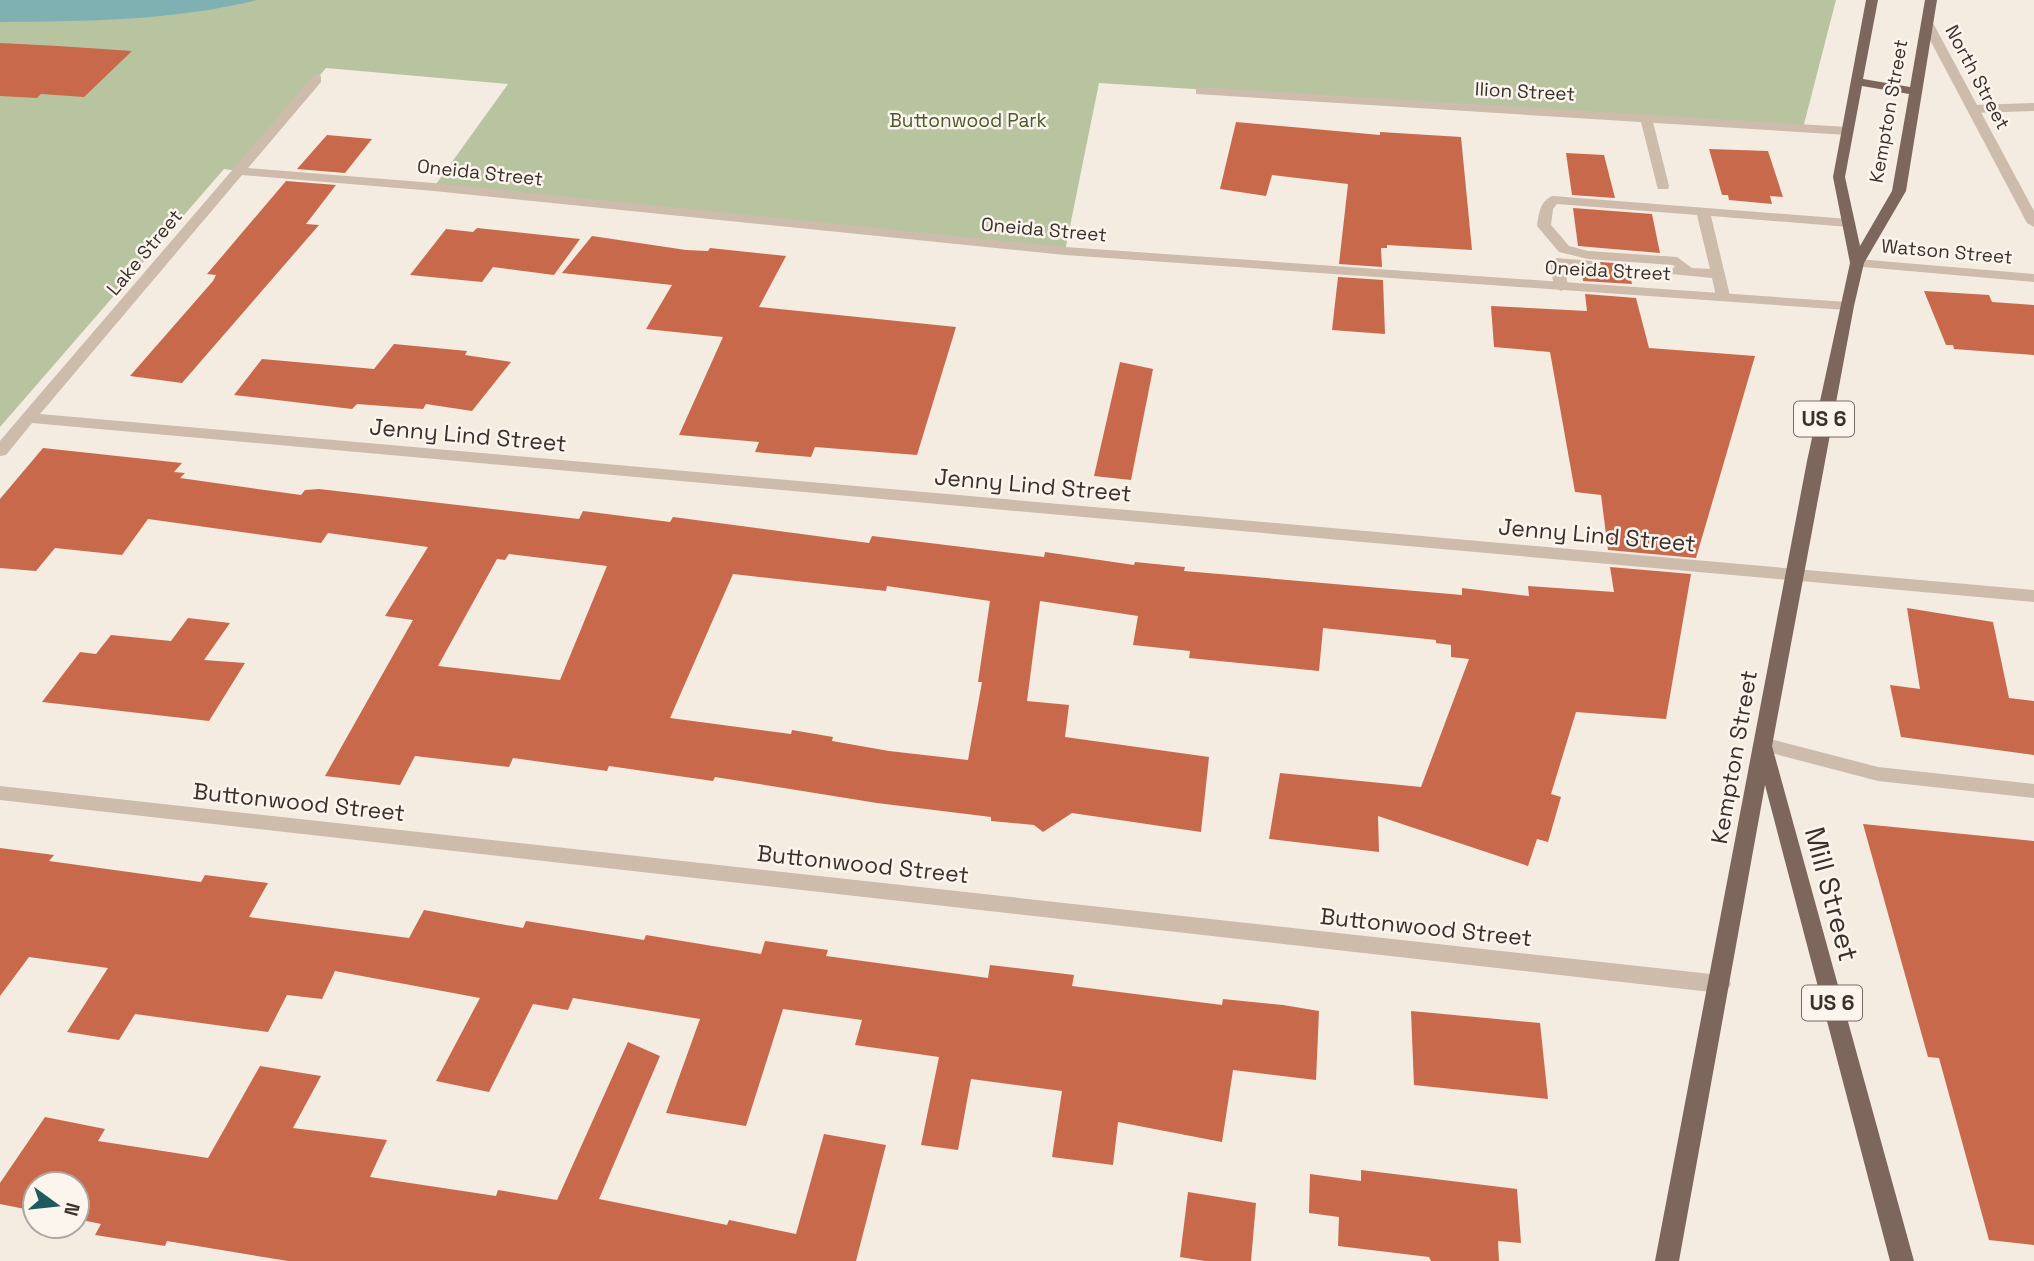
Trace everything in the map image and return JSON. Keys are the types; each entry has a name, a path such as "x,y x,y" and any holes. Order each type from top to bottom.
{"main road":[{"name":"Kempton Street","path":"1857,263 1839,177 1872,0"},
{"name":"Kempton Street","path":"1667,1261 1847,306 1857,263 1899,191 1931,0"},
{"path":"1857,82 1916,92"},
{"name":"Mill Street","path":"1763,744 1902,1261"}],"street":[{"name":"North Street","path":"1927,23 2034,223"},
{"name":"Lake Street","path":"0,450 317,79"},
{"name":"Ilion Street","path":"1200,91 1847,131"},
{"path":"1973,109 2032,112"},
{"path":"1646,118 1663,186"},
{"name":"Oneida Street","path":"238,171 434,187 1065,251 1847,306"},
{"path":"1688,272 1677,261 1588,255 1564,249 1544,226 1546,209 1553,200 1849,223"},
{"path":"1703,212 1723,296"},
{"path":"1561,287 1557,262 1718,274"},
{"name":"Watson Street","path":"1857,263 2034,278"},
{"name":"Jenny Lind Street","path":"27,418 2034,596"},
{"path":"1763,744 1878,774 2034,791"},
{"name":"Buttonwood Street","path":"0,793 1720,985"}],"green space":[{"name":"Buttonwood Park","path":"0,0 1836,0 1803,128 1099,83 1065,251 434,187 508,84 326,68 238,171 224,169 0,427"}],"water":[{"path":"0,0 257,0 161,16 0,22"}],"building":[{"path":"0,43 132,51 84,97 41,94 37,98 0,96"},
{"path":"1236,122 1380,135 1380,132 1461,137 1472,250 1387,245 1387,248 1381,248 1382,267 1339,264 1348,184 1272,175 1266,196 1220,189"},
{"path":"327,135 372,139 345,173 297,169"},
{"path":"1709,149 1768,151 1783,197 1770,196 1772,204 1729,200 1728,195 1722,195"},
{"path":"1566,153 1604,155 1615,198 1572,195"},
{"path":"286,181 336,185 306,224 319,225 182,383 130,376 213,281 216,275 207,274"},
{"path":"1573,208 1652,214 1660,253 1578,246"},
{"path":"477,228 580,239 554,275 493,267 482,282 410,275 446,229 473,232"},
{"path":"592,236 686,250 708,251 710,248 786,256 759,307 956,327 917,455 815,447 811,457 755,452 759,442 679,435 723,337 646,329 672,285 562,273"},
{"path":"1600,262 1627,264 1632,284 1583,281 1582,271 1593,271 1601,266"},
{"path":"1338,277 1383,280 1385,334 1332,330"},
{"path":"1924,291 1989,295 1992,302 2034,305 2034,355 1954,349 1953,345 1946,345"},
{"path":"1585,294 1636,298 1649,348 1755,356 1696,558 1608,550 1601,495 1575,492 1550,352 1494,347 1491,306 1587,311"},
{"path":"394,344 467,351 465,355 511,362 472,411 426,404 423,409 357,404 352,409 234,395 262,359 374,369"},
{"path":"1120,362 1153,369 1131,480 1094,476"},
{"path":"43,448 182,463 174,472 185,473 180,478 301,495 305,490 319,489 579,519 583,511 670,522 673,517 869,543 872,536 1044,557 1045,552 1134,565 1135,562 1185,567 1184,571 1462,595 1462,588 1529,596 1528,586 1614,592 1610,567 1691,574 1666,719 1576,712 1551,794 1561,797 1548,842 1537,839 1528,866 1378,816 1379,852 1269,839 1280,773 1421,787 1469,659 1451,657 1451,645 1436,643 1436,640 1323,628 1319,671 1189,658 1190,651 1133,645 1138,616 1040,601 1027,701 1069,705 1065,737 1209,757 1201,832 1072,813 1043,832 1034,825 991,821 991,817 877,803 715,777 713,781 609,766 607,771 513,758 509,767 415,756 400,785 325,776 413,620 385,616 428,547 328,533 321,543 148,519 122,555 55,548 36,571 0,568 0,499","holes":["509,554 607,566 560,680 438,666 497,559 505,560","733,574 886,591 887,586 990,601 978,682 982,682 968,760 889,751 832,741 833,737 792,730 791,734 670,718"]},
{"path":"1907,608 1993,622 2009,698 2034,701 2034,755 1901,737 1890,685 1920,689"},
{"path":"188,618 230,623 204,660 245,663 209,721 42,702 80,652 96,654 111,635 171,641"},
{"path":"1863,824 2034,841 2034,1245 1989,1240 1939,1058 1928,1057"},
{"path":"0,848 54,855 49,861 201,882 205,875 268,883 249,917 409,938 424,910 523,928 526,921 644,940 646,935 761,954 765,941 828,950 826,956 988,978 990,965 1074,975 1072,986 1222,1005 1223,999 1319,1011 1316,1080 1233,1070 1222,1142 1118,1122 1113,1165 1052,1157 1062,1091 971,1079 958,1150 921,1145 939,1057 855,1045 862,1020 783,1009 746,1126 666,1113 700,1019 573,998 568,1010 533,1004 489,1092 436,1081 480,998 335,971 322,999 287,995 268,1032 135,1014 119,1040 67,1032 108,968 29,957 0,996"},
{"path":"1411,1011 1540,1023 1548,1099 1414,1085"},
{"path":"628,1042 660,1056 599,1199 727,1225 729,1220 796,1234 824,1134 886,1145 856,1261 288,1261 167,1241 165,1246 95,1235 101,1224 91,1222 91,1170 21,1170 21,1208 0,1204 0,1183 45,1117 105,1129 98,1141 208,1158 260,1066 321,1076 293,1128 387,1140 370,1177 496,1196 498,1190 557,1200"},
{"path":"1361,1170 1517,1189 1521,1243 1498,1241 1499,1261 1431,1261 1429,1257 1338,1246 1339,1217 1309,1213 1310,1174 1361,1181"},
{"path":"1188,1192 1256,1203 1251,1261 1205,1261 1180,1257"}]}
